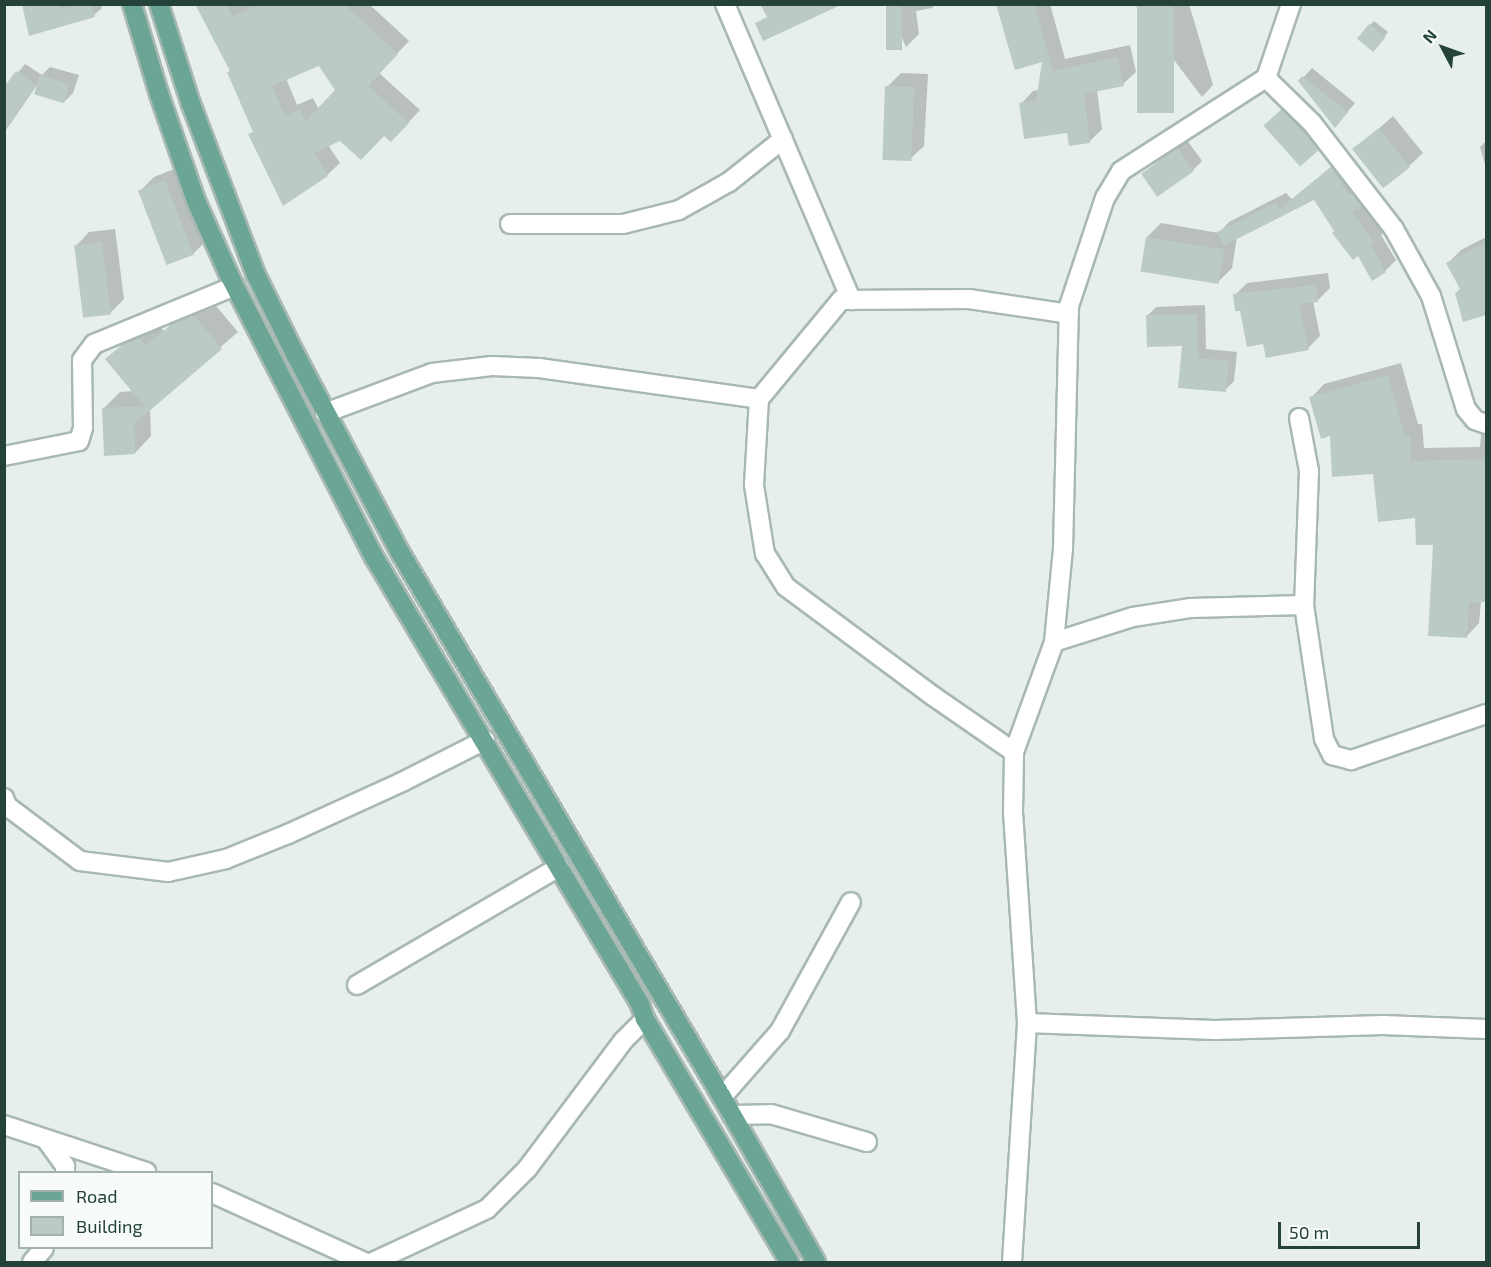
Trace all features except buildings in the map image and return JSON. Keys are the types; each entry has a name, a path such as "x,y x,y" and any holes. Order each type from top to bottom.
{"main road":[{"path":"132,4 159,94 196,201 235,286 374,557 485,740 640,1004 645,1019 789,1263"},
{"path":"159,4 191,104 256,276 326,412 402,554 722,1097 816,1263"}],"street":[{"path":"725,4 851,300"},
{"path":"1012,1263 1027,1023 1013,812 1014,752 1054,642 1063,549 1069,306 1105,198 1121,171 1266,78 1291,4"},
{"path":"1266,78 1312,123 1394,229 1431,296 1466,409 1475,420 1486,424"},
{"path":"510,224 623,224 679,210 729,182 783,139"},
{"path":"4,456 79,441 83,428 82,360 94,344 235,286"},
{"path":"1014,752 933,696 786,587 765,554 754,485 759,399 841,300 969,299 1069,314"},
{"path":"326,412 432,373 492,366 539,368 759,399"},
{"path":"1299,418 1309,471 1304,605 1324,739 1332,755 1351,760 1486,714"},
{"path":"1054,642 1133,617 1191,608 1304,605"},
{"path":"4,798 7,806 80,861 168,872 226,859 278,838 402,782 485,740"},
{"path":"357,985 559,867"},
{"path":"722,1097 780,1031 851,902"},
{"path":"372,1263 488,1209 527,1169 624,1040 645,1019"},
{"path":"1027,1023 1215,1030 1383,1025 1486,1029"},
{"path":"732,1115 771,1114 867,1142"},
{"path":"4,1125 140,1171"},
{"path":"47,1141 65,1166 65,1171"},
{"path":"213,1193 364,1263"},
{"path":"32,1263 43,1249"}]}
